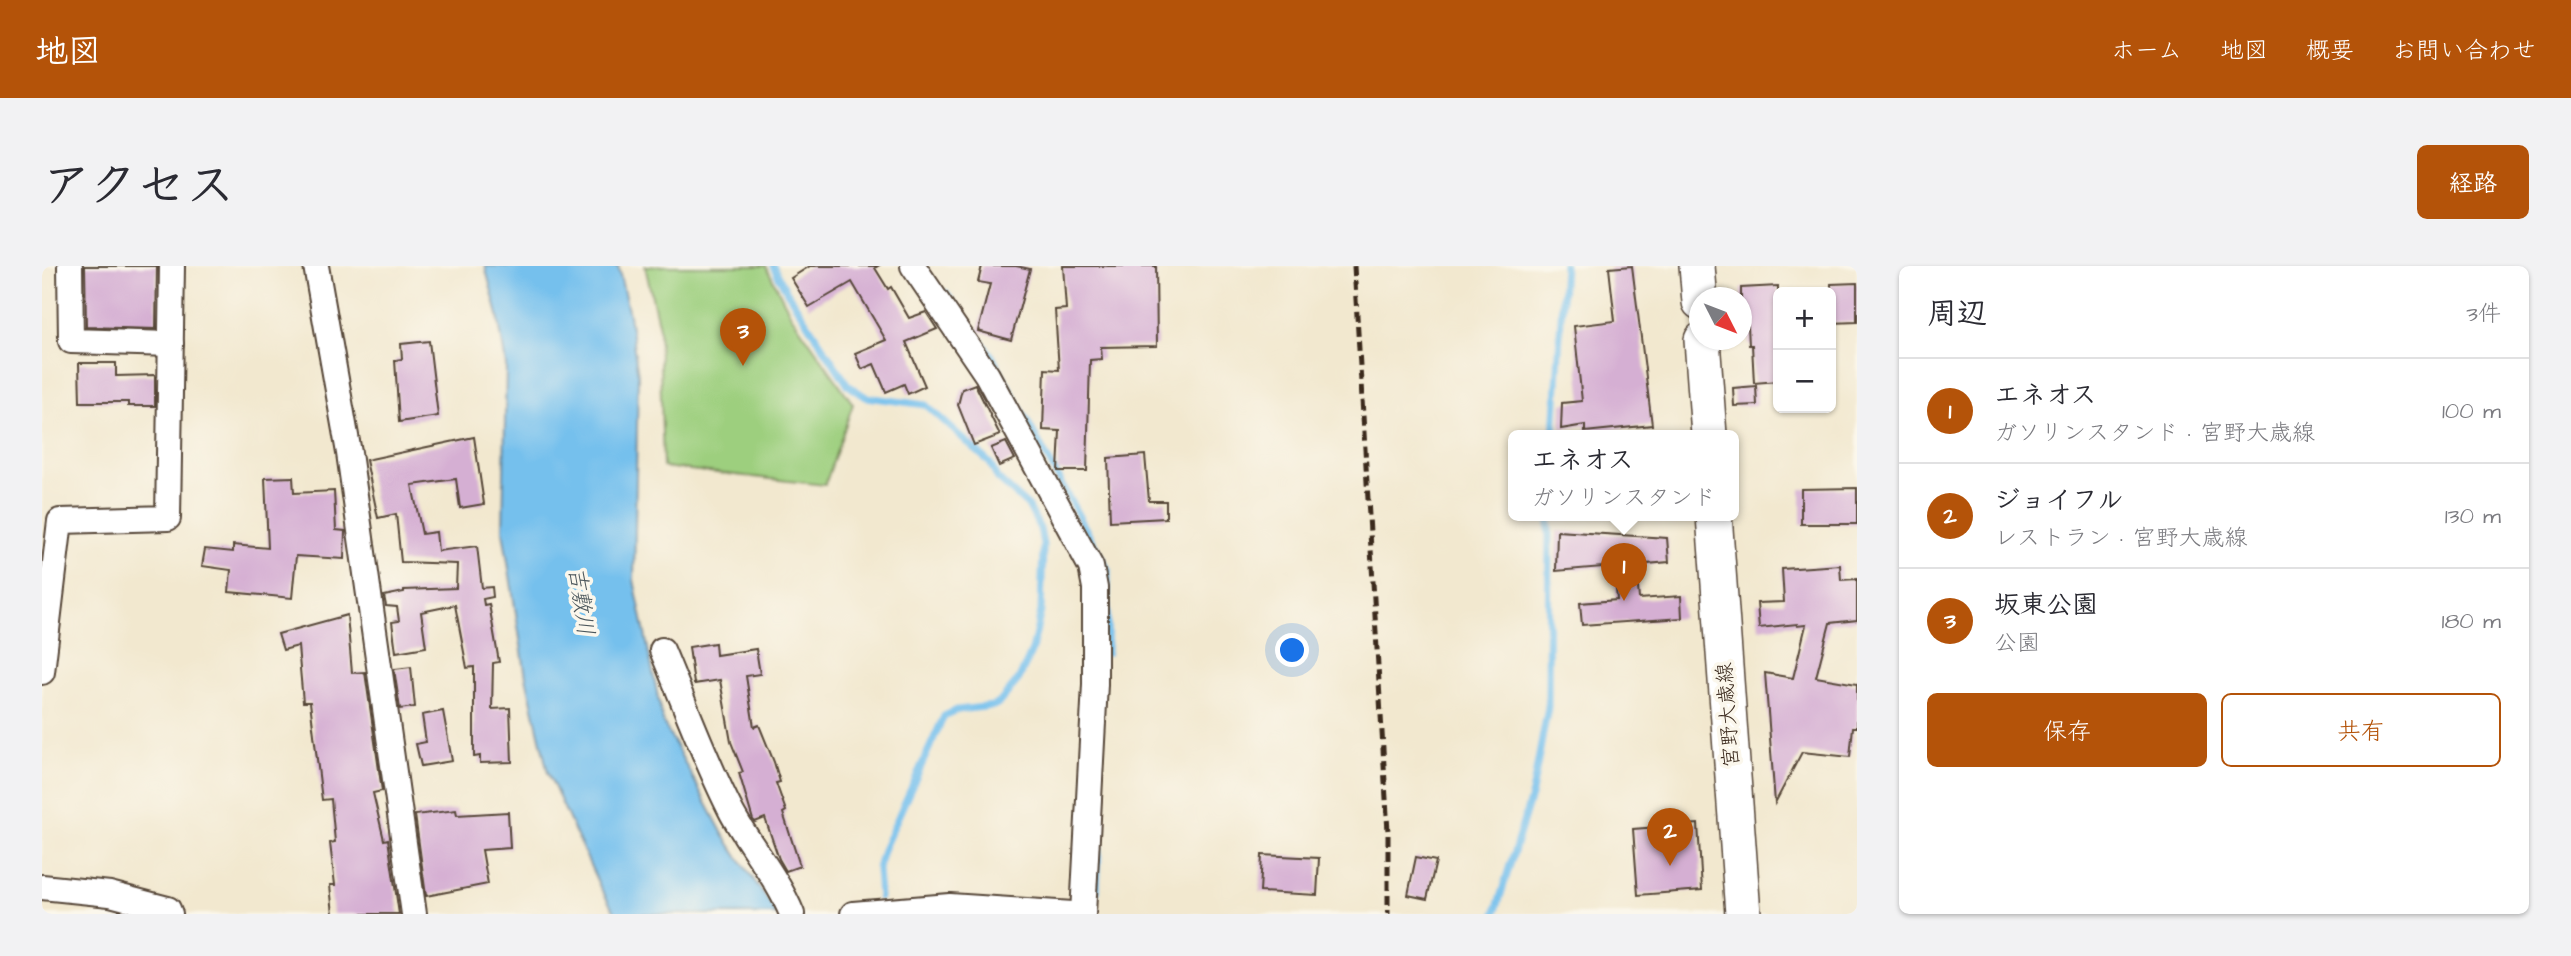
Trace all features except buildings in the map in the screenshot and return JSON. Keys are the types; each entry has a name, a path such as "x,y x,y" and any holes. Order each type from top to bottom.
{"main road":[{"path":"1697,266 1698,287"},
{"path":"1703,350 1709,430"},
{"name":"宮野大歳線","path":"1714,521 1743,914"}],"street":[{"path":"71,266 71,341 170,344"},
{"path":"42,672 48,581 61,521 168,518 172,266"},
{"path":"316,266 349,453 414,914"},
{"path":"913,266 987,375 1091,566 1095,588 1095,684 1083,914"},
{"path":"662,650 730,809 750,846 783,891 792,914"},
{"path":"42,887 110,894 168,909 170,914"},
{"path":"853,914 950,906 1073,914"}],"green space":[{"path":"645,266 766,266 791,315 853,404 825,485 663,467 659,328"}],"water":[{"name":"吉敷川","path":"485,266 618,266 638,375 634,580 663,722 724,836 777,914 616,914 600,887 548,773 526,677 503,531 506,365 498,315"}],"waterway":[{"path":"773,266 848,385 866,397 926,405 990,463 997,478 1029,507 1040,529 1043,545 1041,611 1032,650 1019,679 999,703 993,706 957,710 944,716 883,850 878,869 880,897"},
{"path":"1554,430 1564,266"},
{"path":"946,293 992,356 1108,570 1107,653"},
{"path":"1495,914 1532,793 1548,707 1549,521"},
{"path":"1097,891 1100,826"}],"railway":[{"path":"1354,266 1388,832 1388,914"}],"place":[{"name":"坂東公園","path":"743,366"},
{"name":"エネオス","path":"1624,601"},
{"name":"ジョイフル","path":"1670,866"}]}
